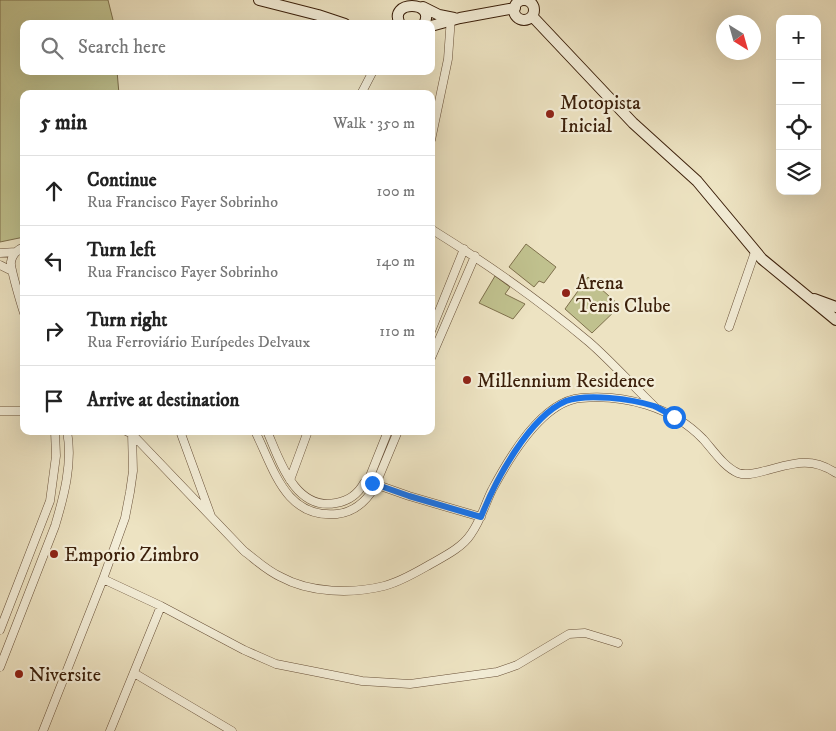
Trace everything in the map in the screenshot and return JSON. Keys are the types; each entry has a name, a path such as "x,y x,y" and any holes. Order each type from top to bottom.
{"main road":[{"path":"259,0 332,20"},
{"path":"435,25 454,19 515,8 521,1 527,0 534,7 534,19 633,123 697,181 755,252 776,272 836,320"},
{"path":"398,20 401,3 408,2 416,2 439,15 454,19"},
{"path":"423,7 426,15 425,20"},
{"path":"515,8 516,15 520,19 534,19"},
{"path":"806,296 836,307"}],"street":[{"path":"435,121 454,19"},
{"path":"366,84 367,75"},
{"path":"363,90 371,75"},
{"path":"435,231 476,256 590,344 654,406 695,432 736,472 749,474 783,466 808,463 825,466 836,474"},
{"path":"435,320 464,249"},
{"path":"0,253 20,250"},
{"path":"20,250 11,261 20,298"},
{"path":"729,327 755,252"},
{"path":"435,349 476,256"},
{"path":"0,265 20,278"},
{"path":"435,305 440,307"},
{"path":"133,435 213,520 244,551 265,568 281,578 296,584 341,590 366,590 386,585 413,574 457,548 471,536 492,491 518,447 538,423 553,409 567,401 580,398 621,400 654,406"},
{"path":"0,411 20,411"},
{"path":"0,630 50,501 55,474 55,435"},
{"path":"0,667 55,526 66,485 68,463 66,435"},
{"path":"43,731 125,518 133,471 130,435"},
{"path":"181,435 213,520"},
{"path":"257,435 281,484 296,503 304,509 329,515 351,511 371,494 374,488 370,476 371,471 386,435"},
{"path":"269,435 294,487 309,500 318,503 339,503 353,496 361,489 364,483 372,483 481,517"},
{"path":"290,480 307,435"},
{"path":"372,483 378,479 396,435"},
{"path":"43,522 55,526"},
{"path":"103,579 276,664 344,678 387,684 410,684 497,672 517,665 569,634 585,633 618,643"},
{"path":"17,588 28,594"},
{"path":"110,731 161,606"},
{"path":"134,673 232,731"}],"green space":[{"path":"0,0 108,0 113,20 20,20 20,75 117,75 119,90 20,90 20,238 0,242"},
{"path":"526,244 556,267 544,283 539,281 534,287 509,267"},
{"path":"495,276 510,287 505,294 525,304 513,319 479,303"},
{"path":"588,277 620,306 592,333 565,309"}],"place":[{"name":"Motopista Inicial","path":"550,114"},
{"name":"Arena Tenis Clube","path":"566,293"},
{"name":"Millennium Residence","path":"467,380"},
{"name":"Emporio Zimbro","path":"54,554"},
{"name":"Niversite","path":"19,674"}],"route":[{"path":"372,483 481,517 503,470 518,447 538,423 553,409 567,401 580,398 621,400 654,406 674,417"}]}
